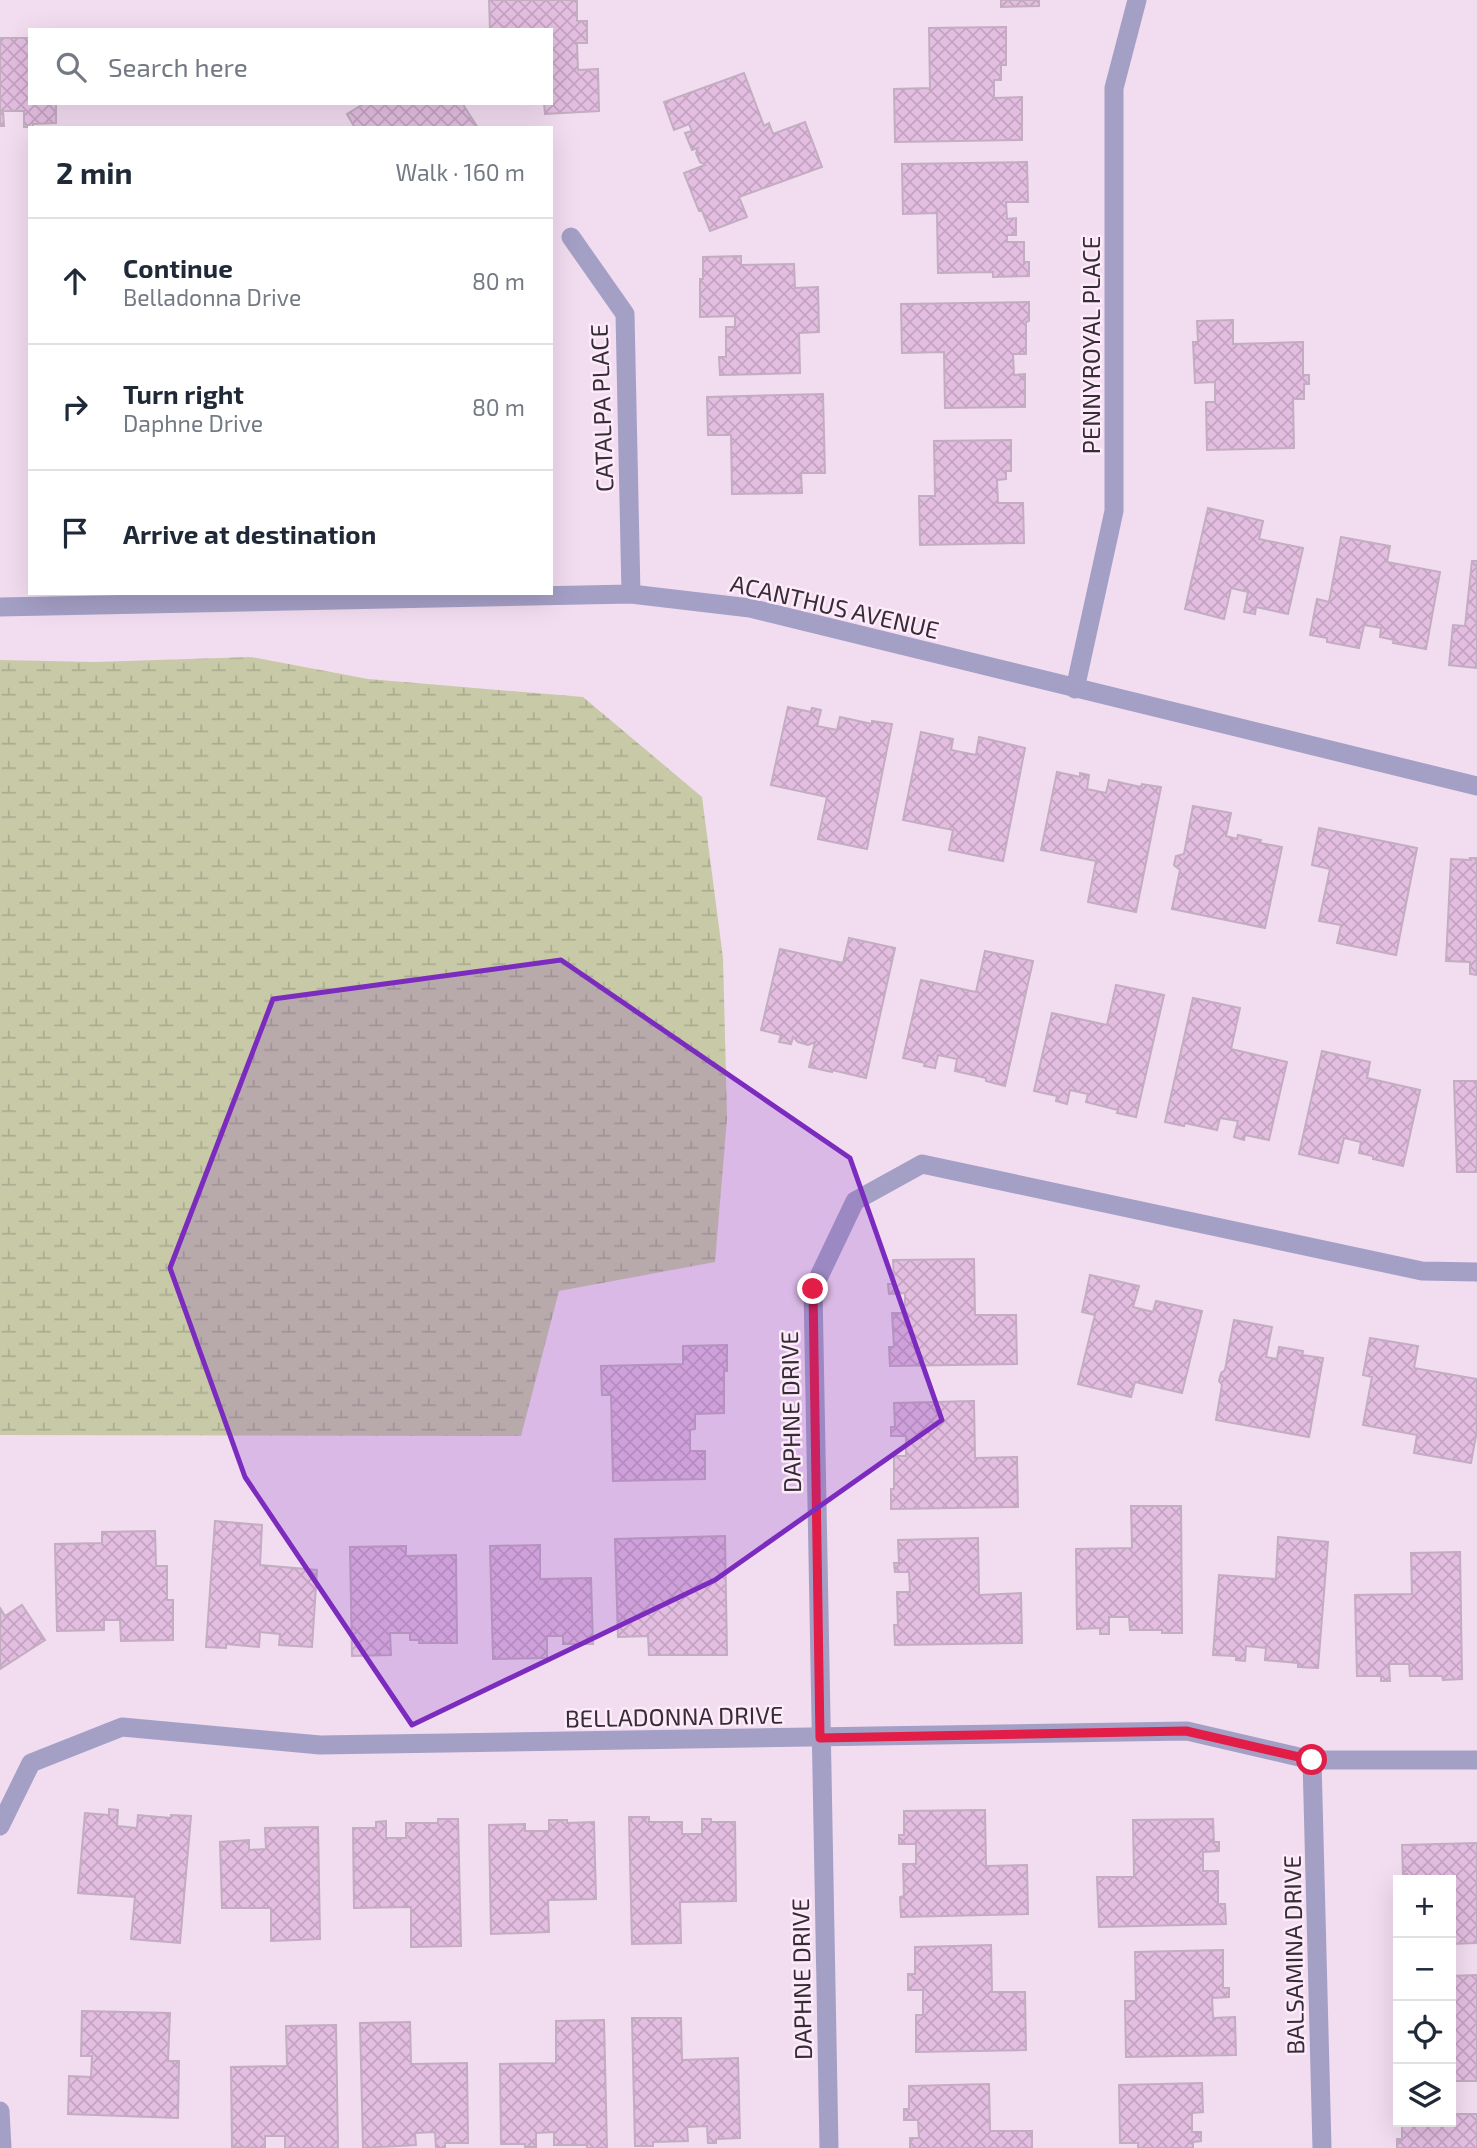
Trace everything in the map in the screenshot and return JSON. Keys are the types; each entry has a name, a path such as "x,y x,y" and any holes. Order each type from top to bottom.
{"street":[{"name":"PENNYROYAL PLACE","path":"1075,689 1114,511 1114,88 1137,0"},
{"name":"CATALPA PLACE","path":"572,237 625,314 631,594"},
{"name":"ACANTHUS AVENUE","path":"0,607 631,594 750,608 1477,786"},
{"name":"DAPHNE DRIVE","path":"829,2148 813,1289 855,1201 922,1164 1422,1271 1477,1272"},
{"name":"BELLADONNA DRIVE","path":"0,1826 31,1763 122,1727 320,1745 1186,1731 1312,1760 1477,1760"},
{"name":"BALSAMINA DRIVE","path":"1312,1760 1322,2148"},
{"path":"0,2110 2,2148"}],"highlighted area":[{"path":"561,960 850,1158 942,1420 715,1580 412,1725 245,1477 170,1268 273,999"}],"green space":[{"path":"251,657 368,679 583,697 702,797 723,958 727,1118 715,1262 559,1291 521,1436 0,1435 0,660 95,662"}],"building":[{"path":"489,0 577,0 577,21 587,21 587,43 577,43 578,70 598,69 599,111 545,114 544,105 553,105 553,28 490,28"},
{"path":"1001,0 1039,0 1039,6 1001,7"},
{"path":"1006,27 1006,65 1001,65 1001,80 994,80 994,98 1022,97 1022,140 895,142 894,89 930,88 929,28"},
{"path":"0,38 28,38 28,105 56,105 56,123 24,127 24,111 3,111 4,126 0,126"},
{"path":"744,73 764,126 769,123 773,134 805,122 822,167 739,197 747,217 710,231 684,173 705,165 700,162 696,153 698,148 692,150 685,133 692,131 689,124 674,130 664,102"},
{"path":"362,105 463,105 477,126 354,126 347,114"},
{"path":"1027,162 1028,202 1006,202 1007,219 1016,218 1016,235 1007,235 1007,242 1024,242 1024,262 1029,262 1029,276 993,277 993,272 938,273 937,213 903,214 902,164"},
{"path":"741,256 741,265 794,264 795,288 818,287 819,332 799,333 800,373 720,375 719,357 726,357 726,327 735,327 735,316 700,317 703,257"},
{"path":"1029,302 1026,354 1013,354 1014,375 1025,374 1025,407 945,408 944,352 902,353 901,304"},
{"path":"1233,320 1233,344 1303,342 1303,375 1309,375 1309,384 1304,384 1304,399 1293,399 1294,448 1207,450 1206,402 1215,402 1215,382 1195,383 1193,342 1198,342 1197,321"},
{"path":"823,394 825,473 801,473 802,493 732,494 731,435 708,435 707,397"},
{"path":"1011,440 1011,471 1006,471 1006,479 997,480 998,503 1023,503 1024,543 920,545 919,496 935,496 934,441"},
{"path":"1208,508 1263,521 1259,539 1303,548 1288,614 1256,607 1255,614 1244,612 1248,592 1231,588 1224,619 1185,609"},
{"path":"1341,537 1390,546 1387,562 1440,572 1426,649 1393,643 1394,640 1380,637 1381,628 1364,625 1359,648 1327,642 1327,638 1310,635 1317,599 1329,602"},
{"path":"1472,561 1477,561 1477,668 1449,665 1453,625 1465,626"},
{"path":"788,707 811,712 812,708 821,710 817,726 837,730 840,717 872,724 872,721 892,724 867,849 818,839 827,797 771,785"},
{"path":"921,732 953,739 951,750 976,755 979,737 1025,748 1003,861 949,850 953,830 903,820"},
{"path":"1057,772 1080,777 1080,773 1089,775 1087,789 1106,793 1109,780 1141,787 1142,784 1161,787 1136,912 1088,902 1096,861 1041,850"},
{"path":"1193,806 1231,813 1226,836 1237,839 1238,835 1282,847 1265,928 1172,909 1180,870 1174,865 1176,856 1184,854"},
{"path":"1319,828 1417,848 1396,955 1337,943 1341,925 1319,921 1330,869 1312,865"},
{"path":"1470,858 1477,858 1477,975 1470,974 1470,962 1446,961 1451,859 1471,860"},
{"path":"849,938 895,948 866,1078 809,1067 815,1042 808,1045 793,1037 791,1044 779,1042 781,1035 761,1030 780,949 843,963"},
{"path":"985,951 1033,961 1005,1086 986,1081 986,1078 955,1071 957,1059 938,1055 935,1068 903,1058 921,980 976,992"},
{"path":"1116,985 1164,995 1136,1117 1086,1102 1088,1094 1070,1090 1067,1104 1056,1101 1057,1096 1034,1091 1052,1013 1107,1025"},
{"path":"1193,998 1240,1008 1231,1049 1287,1062 1269,1140 1245,1135 1244,1140 1234,1137 1238,1121 1220,1118 1217,1130 1165,1122"},
{"path":"1322,1051 1370,1062 1367,1078 1420,1090 1403,1166 1359,1153 1361,1142 1344,1138 1338,1163 1299,1154"},
{"path":"1454,1081 1477,1081 1477,1172 1457,1172"},
{"path":"974,1259 975,1315 1016,1315 1017,1364 890,1366 889,1347 894,1347 892,1313 905,1313 905,1293 889,1294 888,1284 894,1284 893,1260"},
{"path":"1090,1275 1139,1286 1133,1307 1153,1312 1156,1301 1202,1311 1182,1393 1135,1382 1131,1397 1078,1384 1095,1315 1082,1312"},
{"path":"1234,1320 1272,1327 1266,1357 1277,1359 1279,1347 1303,1351 1302,1355 1323,1358 1309,1437 1216,1420 1222,1385 1219,1381 1225,1370"},
{"path":"1370,1338 1418,1346 1414,1368 1477,1379 1477,1430 1471,1463 1414,1453 1417,1435 1363,1425 1372,1377 1363,1375"},
{"path":"727,1345 724,1413 695,1414 695,1429 690,1430 690,1451 705,1451 705,1479 613,1481 611,1395 602,1395 601,1366 683,1364 683,1346"},
{"path":"974,1401 975,1458 1017,1457 1018,1507 891,1509 894,1456 906,1456 906,1436 891,1436 891,1427 895,1427 894,1403"},
{"path":"1131,1506 1181,1506 1182,1633 1130,1630 1129,1617 1109,1617 1109,1634 1100,1634 1100,1628 1077,1629 1076,1549 1132,1548"},
{"path":"215,1521 262,1525 260,1565 317,1570 312,1647 279,1645 280,1634 260,1632 259,1647 226,1644 226,1648 206,1647"},
{"path":"155,1531 156,1566 167,1566 167,1600 173,1600 173,1640 121,1641 120,1620 104,1620 104,1630 57,1631 55,1544 102,1543 102,1532"},
{"path":"725,1536 727,1655 649,1655 648,1636 618,1637 615,1539"},
{"path":"1278,1537 1328,1542 1318,1668 1265,1660 1266,1648 1246,1646 1245,1661 1236,1660 1236,1656 1213,1655 1219,1575 1276,1579"},
{"path":"978,1538 979,1595 1021,1593 1022,1643 895,1645 894,1625 898,1625 897,1592 910,1592 909,1572 895,1572 894,1563 899,1563 898,1540"},
{"path":"540,1545 540,1579 591,1578 593,1644 563,1644 563,1636 547,1636 547,1658 493,1659 490,1546"},
{"path":"406,1546 406,1556 456,1555 457,1643 419,1643 419,1640 410,1640 410,1633 390,1633 391,1655 352,1656 350,1547"},
{"path":"1460,1552 1462,1679 1410,1676 1409,1664 1389,1664 1390,1681 1381,1681 1381,1676 1357,1676 1355,1595 1412,1594 1411,1553"},
{"path":"22,1605 45,1640 0,1669 0,1608 5,1616"},
{"path":"109,1809 118,1810 117,1826 137,1828 138,1815 171,1818 171,1815 191,1816 180,1943 131,1939 135,1897 78,1893 85,1813 109,1815"},
{"path":"985,1810 986,1866 1027,1865 1028,1914 901,1917 900,1897 904,1896 903,1864 916,1864 916,1844 899,1844 899,1835 904,1835 904,1811"},
{"path":"629,1817 649,1817 649,1822 682,1822 682,1834 702,1834 702,1819 711,1819 711,1822 735,1822 736,1901 680,1902 681,1943 632,1944"},
{"path":"438,1819 458,1819 461,1946 411,1947 411,1907 354,1908 353,1828 376,1828 376,1822 386,1821 386,1838 406,1838 406,1823 438,1823"},
{"path":"1213,1819 1214,1842 1219,1842 1219,1851 1203,1852 1203,1871 1218,1871 1218,1904 1225,1904 1226,1924 1099,1927 1097,1877 1134,1877 1133,1820"},
{"path":"549,1820 567,1820 567,1823 594,1822 596,1899 548,1900 549,1932 491,1934 489,1825 525,1824 525,1831 549,1831"},
{"path":"318,1827 320,1939 271,1941 271,1908 222,1908 220,1842 249,1840 249,1850 266,1849 265,1828"},
{"path":"1477,1843 1477,1943 1456,1944 1456,1875 1403,1874 1402,1845"},
{"path":"991,1945 992,1992 1025,1992 1026,2050 916,2052 916,2015 923,2015 923,1990 908,1990 908,1974 915,1974 915,1947"},
{"path":"1223,1950 1223,1988 1229,1988 1229,1997 1212,1998 1213,2018 1235,2017 1236,2055 1126,2057 1125,2001 1136,2001 1135,1952"},
{"path":"1477,1975 1477,2081 1456,2081 1456,1976"},
{"path":"82,2011 170,2013 168,2061 179,2061 178,2118 68,2114 69,2076 91,2077 92,2056 81,2056"},
{"path":"632,2018 681,2018 682,2060 738,2058 740,2138 716,2139 716,2143 708,2143 707,2126 687,2127 688,2141 653,2142 653,2146 635,2146"},
{"path":"604,2020 607,2148 554,2145 554,2132 536,2133 536,2147 501,2144 500,2064 556,2063 556,2021"},
{"path":"410,2022 411,2064 467,2063 468,2143 445,2143 445,2148 436,2148 435,2132 415,2133 416,2145 363,2148 360,2023"},
{"path":"336,2025 338,2148 285,2148 285,2136 265,2136 265,2148 232,2147 231,2067 287,2066 286,2026"},
{"path":"1202,2083 1203,2112 1192,2113 1192,2132 1201,2132 1201,2141 1193,2142 1193,2148 1138,2148 1138,2143 1120,2143 1119,2085"},
{"path":"989,2084 990,2131 1032,2131 1032,2148 910,2148 910,2138 919,2138 918,2120 904,2120 904,2109 909,2109 909,2086"},
{"path":"1456,2114 1477,2114 1477,2148 1397,2148 1397,2139 1402,2139 1402,2127 1456,2127"}],"route":[{"path":"813,1289 820,1738 1186,1731 1312,1760"}]}
